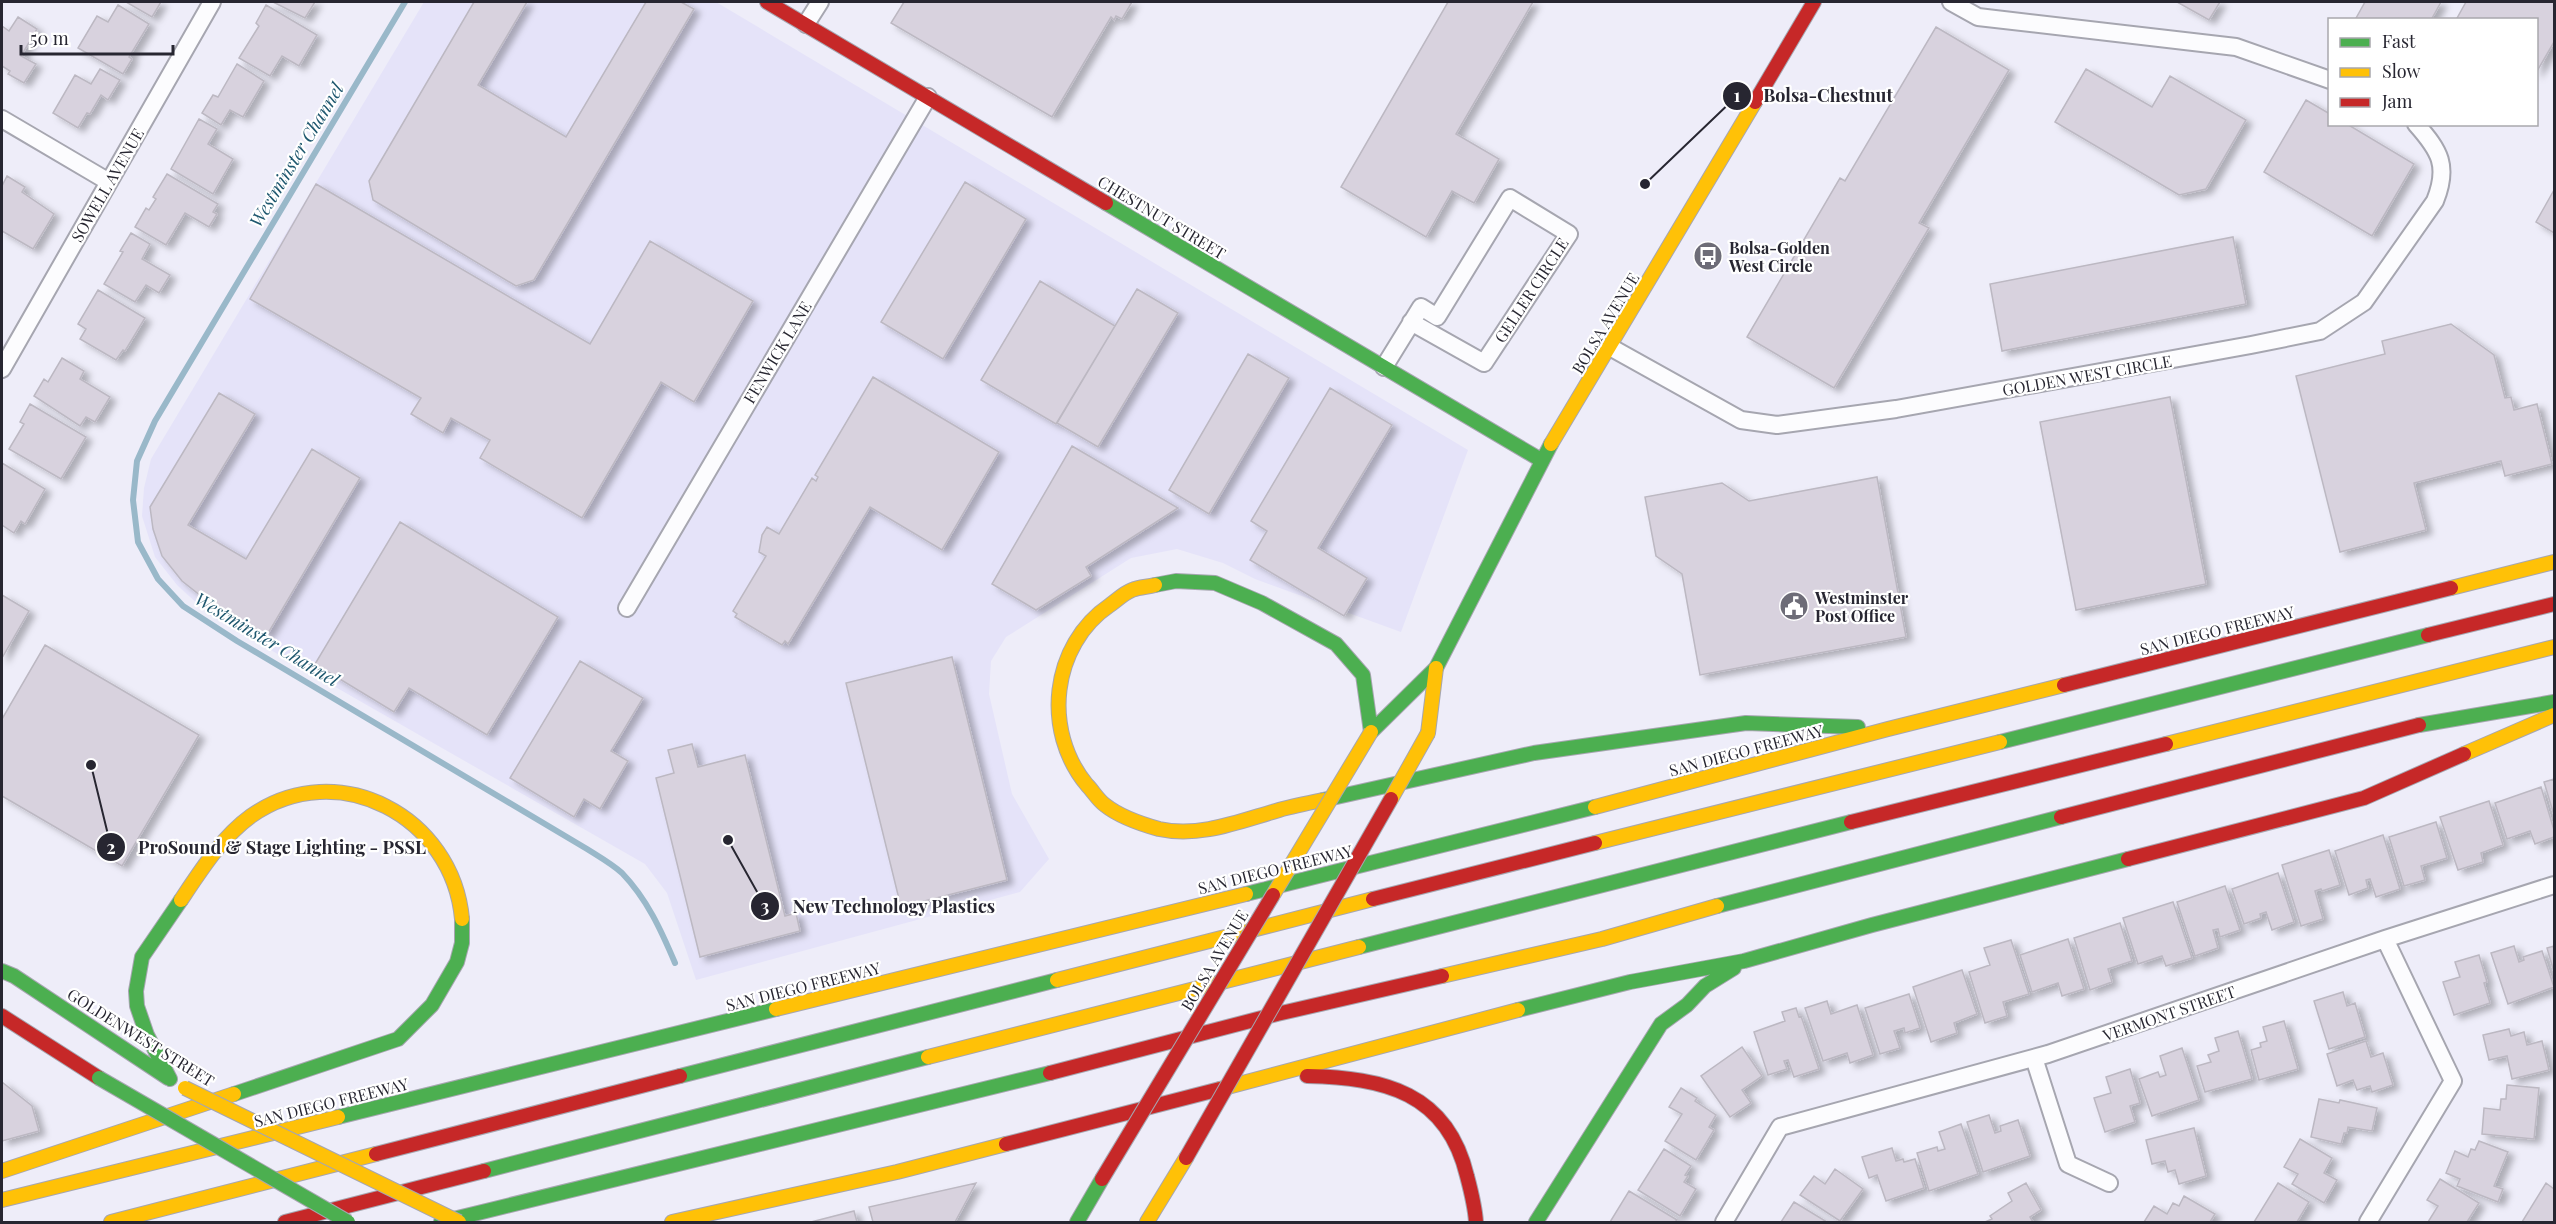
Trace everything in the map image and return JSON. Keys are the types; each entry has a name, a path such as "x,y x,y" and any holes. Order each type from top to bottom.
{"main road":[{"name":"CHESTNUT STREET","path":"767,2 789,7 806,24 1540,460"},
{"name":"BOLSA AVENUE","path":"1077,1222 1371,732 1436,668 1540,460 1610,347 1814,2"},
{"name":"SAN DIEGO FREEWAY","path":"2,1200 1578,812 1888,729 2554,562"},
{"path":"1371,732 1363,675 1336,644 1262,603 1215,583 1176,580 1131,590 1100,612 1078,636 1062,671 1057,712 1064,747 1078,774 1104,805 1131,820 1160,829 1189,832 1222,827 1282,809 1534,753 1746,723 1888,729"},
{"path":"111,1222 1414,888 1749,807 2554,604"},
{"path":"285,1222 1560,895 2554,647"},
{"name":"BOLSA AVENUE","path":"1147,1222 1186,1158 1428,733 1436,668"},
{"path":"441,1222 969,1094 1277,1014 1602,939 1761,894 2423,724 2554,702"},
{"path":"672,1222 897,1173 1476,1020 1630,982 1744,961 2364,798 2554,715"},
{"path":"2,1171 398,1039 435,1002 459,957 462,918 456,883 441,851 418,826 376,800 329,791 299,794 272,803 232,831 142,957 136,974 136,1005 146,1036 170,1079"},
{"path":"1645,817 1749,807"},
{"path":"1578,812 1623,815"},
{"path":"1536,1222 1661,1024 1687,1005 1705,986 1744,961"},
{"name":"GOLDENWEST STREET","path":"2,971 14,976 184,1088 459,1222"},
{"path":"2,1017 99,1078 348,1222"},
{"path":"1271,1076 1332,1076 1372,1080 1410,1094 1428,1106 1441,1117 1459,1146 1468,1172 1476,1222"},
{"path":"718,1125 805,1088"},
{"path":"556,1194 642,1157"}],"street":[{"name":"SOWELL AVENUE","path":"2,369 212,2"},
{"path":"806,24 820,2"},
{"path":"1951,2 1978,17 2236,47 2328,79"},
{"name":"FENWICK LANE","path":"627,608 928,97"},
{"path":"2,119 109,182"},
{"name":"GOLDEN WEST CIRCLE","path":"1610,347 1741,420 1777,425 1896,409 2320,331 2364,302 2435,201 2443,182 2442,161 2432,141 2418,126"},
{"name":"GELLER CIRCLE","path":"1510,198 1569,234 1484,363 1411,322 1421,307 1437,317 1510,198"},
{"path":"1384,367 1411,322"},
{"name":"VERMONT STREET","path":"1724,1222 1780,1127 2034,1058 2385,939 2554,885"},
{"path":"2368,1222 2453,1081 2385,939"},
{"path":"2034,1058 2068,1164 2109,1183"}],"shaded area":[{"path":"424,2 716,2 1468,450 1401,632 1255,579 1223,563 1177,549 1131,558 1006,637 991,661 989,694 1012,794 1049,859 1020,892 696,980 667,893 645,864 211,616 177,585 155,557 142,516 144,488 151,459"}],"building":[{"path":"126,2 161,2 152,17"},
{"path":"273,2 315,2 305,18"},
{"path":"474,2 527,2 478,85 566,137 646,2 681,2 694,9 534,280 516,286 373,200 369,181"},
{"path":"904,2 1132,2 1122,19 1116,16 1114,20 1111,17 1052,117 891,23"},
{"path":"1448,2 1533,2 1456,134 1499,159 1474,203 1452,191 1426,237 1341,187"},
{"path":"2177,2 2220,2 2209,20"},
{"path":"2365,2 2441,2 2432,18 2356,18"},
{"path":"2466,2 2554,2 2554,42 2538,70 2538,18 2457,18"},
{"path":"118,5 149,24 129,57 132,59 123,74 78,48 97,16 108,22"},
{"path":"266,5 317,35 299,66 282,56 270,76 239,58 259,26 256,23"},
{"path":"18,17 37,29 21,56 36,64 24,83 8,74 10,71 2,66 2,26 9,31"},
{"path":"1936,27 2009,70 1919,223 1929,228 1834,388 1747,337 1840,178 1845,181"},
{"path":"237,64 264,81 243,117 230,110 221,125 202,113 213,95 218,97"},
{"path":"100,69 120,80 108,100 101,95 90,114 87,113 78,128 53,113 75,75 91,84"},
{"path":"2086,69 2152,107 2170,76 2246,120 2206,189 2179,195 2055,122"},
{"path":"2306,100 2328,113 2328,126 2350,126 2414,164 2372,236 2264,172"},
{"path":"199,119 217,129 208,144 233,159 213,194 171,169"},
{"path":"167,174 218,204 213,212 217,214 209,227 185,213 166,245 135,227 146,208 149,210 156,199 153,197"},
{"path":"7,176 25,187 22,192 54,214 33,249 2,231 2,186"},
{"path":"965,182 1026,219 943,359 881,322"},
{"path":"316,184 590,344 650,241 753,301 694,402 661,382 582,518 480,458 490,440 451,418 443,433 411,414 421,398 250,299"},
{"path":"2554,190 2554,233 2536,222"},
{"path":"131,233 150,244 142,259 170,275 159,293 146,285 135,302 104,284 123,252 120,251"},
{"path":"2233,237 2246,304 2002,351 1990,284"},
{"path":"1040,281 1115,326 1056,424 981,380"},
{"path":"1137,289 1178,313 1098,447 1057,423"},
{"path":"98,290 145,318 125,351 123,350 116,360 80,339 86,329 78,324"},
{"path":"2451,324 2494,355 2505,398 2511,397 2514,410 2537,404 2552,464 2505,476 2501,461 2414,483 2426,530 2340,552 2296,376 2385,354 2382,341"},
{"path":"1248,354 1289,378 1209,514 1169,490"},
{"path":"62,358 84,371 80,379 110,397 95,422 86,417 80,426 34,396 44,379 48,382"},
{"path":"873,377 999,452 942,550 870,507 788,644 785,641 782,645 735,617 737,614 733,611 766,556 759,552 762,535 767,527 779,534 812,478 816,481 818,477 815,475"},
{"path":"1330,388 1392,425 1318,548 1367,578 1344,616 1250,560 1267,531 1251,521"},
{"path":"219,393 255,414 188,525 246,559 312,449 360,478 267,635 210,603 182,581 162,556 153,529 150,507"},
{"path":"2170,397 2206,584 2076,610 2040,422"},
{"path":"30,404 86,437 61,479 9,449 24,424 20,422"},
{"path":"1072,446 1178,508 1086,567 1091,576 1036,610 992,584"},
{"path":"2,463 45,489 25,524 21,521 14,533 2,525"},
{"name":"Westminster Post Office","path":"1877,477 1906,637 1700,675 1682,574 1656,556 1645,497 1722,483 1749,501"},
{"path":"400,522 558,617 487,735 409,688 394,712 315,664"},
{"path":"2,595 29,611 2,658"},
{"path":"45,645 199,735 122,866 2,796 2,719"},
{"path":"952,657 1007,880 901,907 846,683"},
{"path":"580,661 643,698 611,751 628,761 600,809 584,799 574,817 510,778"},
{"path":"692,744 698,767 745,755 785,916 796,913 800,931 700,957 656,778 674,773 668,750"},
{"path":"2554,779 2554,815 2544,782"},
{"path":"2541,787 2554,837 2535,844 2530,831 2507,839 2495,803"},
{"path":"2489,801 2503,845 2481,853 2483,862 2458,870 2440,817"},
{"path":"2436,822 2447,858 2421,866 2425,880 2404,886 2389,837"},
{"path":"2383,835 2400,889 2376,897 2370,879 2366,880 2368,888 2349,895 2335,851"},
{"path":"2329,850 2340,885 2315,891 2323,919 2301,926 2282,865"},
{"path":"2278,873 2294,922 2272,930 2266,912 2260,914 2261,918 2244,924 2232,889"},
{"path":"2225,886 2240,930 2220,937 2218,929 2213,930 2218,948 2195,956 2177,902"},
{"path":"2173,902 2192,958 2166,966 2162,956 2138,964 2123,918"},
{"path":"2120,923 2132,961 2108,969 2112,982 2090,990 2074,938"},
{"path":"2068,939 2084,989 2062,996 2058,983 2032,992 2020,955"},
{"path":"2011,940 2029,994 2003,1002 2007,1016 1985,1023 1969,972 1990,965 1984,948"},
{"path":"2514,946 2519,962 2524,960 2523,957 2542,951 2554,987 2508,1004 2491,953"},
{"path":"2554,946 2554,972 2547,948"},
{"path":"2479,955 2490,1003 2454,1015 2443,982 2460,977 2455,962"},
{"path":"1962,970 1977,1014 1954,1023 1957,1033 1931,1042 1913,987"},
{"path":"2343,992 2347,1006 2355,1003 2365,1037 2329,1049 2314,1001"},
{"path":"1909,994 1920,1028 1905,1033 1904,1028 1894,1031 1900,1048 1880,1054 1865,1008"},
{"path":"1827,1001 1831,1014 1857,1005 1873,1055 1850,1063 1847,1053 1823,1061 1805,1008"},
{"path":"1796,1008 1799,1017 1801,1016 1819,1069 1794,1077 1788,1060 1784,1061 1787,1069 1768,1075 1754,1032 1785,1021 1782,1012"},
{"path":"2284,1021 2298,1069 2259,1080 2251,1050 2261,1047 2260,1043 2267,1041 2263,1027"},
{"path":"2509,1029 2511,1036 2524,1032 2527,1045 2542,1041 2549,1070 2512,1079 2507,1056 2489,1060 2483,1035"},
{"path":"2238,1031 2252,1079 2205,1092 2197,1066 2211,1062 2208,1055 2219,1051 2215,1038"},
{"path":"2366,1041 2371,1057 2383,1053 2393,1085 2372,1092 2370,1086 2357,1090 2353,1080 2337,1086 2327,1054"},
{"path":"1742,1047 1762,1076 1742,1090 1751,1103 1730,1117 1701,1076"},
{"path":"2182,1048 2199,1100 2152,1116 2139,1079 2158,1072 2160,1077 2166,1075 2160,1056"},
{"path":"2130,1069 2140,1103 2130,1106 2135,1122 2105,1132 2094,1098 2111,1093 2106,1077"},
{"path":"2,1082 32,1106 39,1131 2,1141"},
{"path":"2507,1085 2539,1088 2534,1139 2482,1134 2484,1108 2500,1110 2501,1099 2506,1099"},
{"path":"1681,1088 1697,1098 1695,1101 1716,1115 1709,1127 1714,1130 1696,1160 1665,1141 1682,1114 1669,1107"},
{"path":"2319,1099 2339,1103 2340,1100 2377,1108 2372,1131 2348,1127 2341,1144 2311,1137"},
{"path":"1989,1115 1995,1133 2001,1131 2000,1126 2018,1120 2030,1156 1983,1172 1967,1122"},
{"path":"1961,1124 1978,1174 1929,1191 1917,1153 1937,1147 1938,1151 1945,1149 1939,1132"},
{"path":"2194,1128 2206,1176 2179,1184 2175,1170 2168,1172 2165,1161 2152,1164 2146,1140"},
{"path":"2300,1139 2332,1158 2324,1173 2337,1180 2324,1203 2292,1184 2298,1174 2284,1167"},
{"path":"2479,1141 2508,1152 2494,1186 2503,1189 2498,1202 2457,1186 2460,1179 2446,1173 2455,1151 2468,1157 2471,1149 2475,1150"},
{"path":"1892,1148 1896,1161 1903,1159 1904,1162 1915,1159 1924,1188 1886,1201 1877,1175 1869,1178 1862,1157"},
{"path":"1664,1149 1691,1166 1685,1175 1688,1176 1684,1182 1696,1189 1680,1216 1638,1190"},
{"path":"1835,1169 1863,1189 1840,1221 1800,1195 1814,1176 1825,1184"},
{"path":"2440,1179 2479,1203 2467,1222 2428,1222 2438,1206 2427,1200"},
{"path":"976,1183 955,1222 873,1222 869,1207"},
{"path":"2026,1183 2041,1210 2030,1217 2033,1222 1985,1222 1992,1219 1990,1216 2012,1201 2008,1193"},
{"path":"2278,1183 2309,1202 2297,1222 2254,1222"},
{"path":"2546,1183 2554,1189 2554,1222 2522,1222"},
{"path":"1629,1191 1677,1220 1675,1222 1610,1222"},
{"path":"2184,1196 2215,1214 2210,1222 2144,1222 2154,1206 2167,1214 2173,1203 2179,1206"},
{"path":"1794,1202 1827,1222 1781,1222"},
{"path":"854,1211 857,1222 811,1222"}],"waterway":[{"name":"Westminster Channel","path":"405,2 155,421 137,461 133,500 138,542 158,579 183,606 237,641 587,849 622,873 646,904 675,963"}],"traffic: fast":[{"path":"1106,203 1541,460"},
{"path":"1371,732 1436,668 1551,444"},
{"path":"1155,585 1176,581 1215,583 1262,603 1336,644 1363,675 1371,732"},
{"path":"2000,742 2428,635"},
{"path":"2419,725 2554,702"},
{"path":"1323,800 1534,753 1746,723 1858,727"},
{"path":"1246,894 1595,807"},
{"path":"1717,906 2061,817"},
{"path":"1359,947 1851,822"},
{"path":"1518,1010 1630,982 1744,961 1872,925 2128,859"},
{"path":"170,1079 147,1035 137,1006 136,991 142,957 181,900"},
{"path":"234,1094 398,1039 432,1005 457,962 462,943 462,919"},
{"path":"1536,1222 1661,1024 1687,1005 1705,986 1734,968"},
{"path":"2,971 14,976 168,1078"},
{"path":"680,1076 1057,980"},
{"path":"338,1117 776,1009"},
{"path":"484,1171 928,1057"},
{"path":"441,1222 1050,1073"},
{"path":"99,1078 348,1222"},
{"path":"1077,1222 1102,1179"}],"traffic: slow":[{"path":"1551,444 1755,102"},
{"path":"2451,588 2554,562"},
{"path":"1155,585 1137,588 1126,593 1090,622 1075,642 1065,665 1060,690 1059,715 1063,740 1073,763 1087,785 1102,803 1117,813 1145,825 1174,831 1220,827 1323,800"},
{"path":"2166,744 2554,647"},
{"path":"1428,733 1436,668"},
{"path":"1595,807 2064,685"},
{"path":"2464,754 2554,715"},
{"path":"1273,895 1371,732"},
{"path":"1391,799 1428,733"},
{"path":"1595,843 2000,742"},
{"path":"181,900 221,844 240,824 285,799 319,792 354,795 386,806 414,826 437,851 454,883 462,919"},
{"path":"776,1009 1246,894"},
{"path":"1057,980 1373,899"},
{"path":"1442,976 1602,939 1717,906"},
{"path":"928,1057 1359,947"},
{"path":"1220,1089 1518,1010"},
{"path":"185,1088 459,1222"},
{"path":"2,1171 234,1094"},
{"path":"2,1200 338,1117"},
{"path":"672,1222 897,1172 1006,1144"},
{"path":"111,1222 376,1154"},
{"path":"1147,1222 1186,1158"}],"traffic: jam":[{"path":"767,2 1106,203"},
{"path":"1755,102 1814,2"},
{"path":"2064,685 2451,588"},
{"path":"2428,635 2554,604"},
{"path":"2061,817 2419,725"},
{"path":"1851,822 2166,744"},
{"path":"2128,859 2364,798 2464,754"},
{"path":"1186,1158 1391,799"},
{"path":"1373,899 1595,843"},
{"path":"1102,1179 1273,895"},
{"path":"1050,1073 1277,1014 1442,976"},
{"path":"2,1016 99,1078"},
{"path":"376,1154 680,1076"},
{"path":"1307,1076 1335,1077 1386,1086 1408,1095 1428,1108 1444,1125 1458,1148 1470,1187 1476,1222"},
{"path":"1006,1144 1220,1089"},
{"path":"285,1222 484,1171"}],"place":[{"name":"Bolsa-Chestnut","path":"1645,184"},
{"name":"Bolsa-Golden West Circle","path":"1708,256"},
{"name":"Westminster Post Office","path":"1794,606"},
{"name":"ProSound & Stage Lighting - PSSL","path":"91,765"},
{"name":"New Technology Plastics","path":"728,840"}]}
